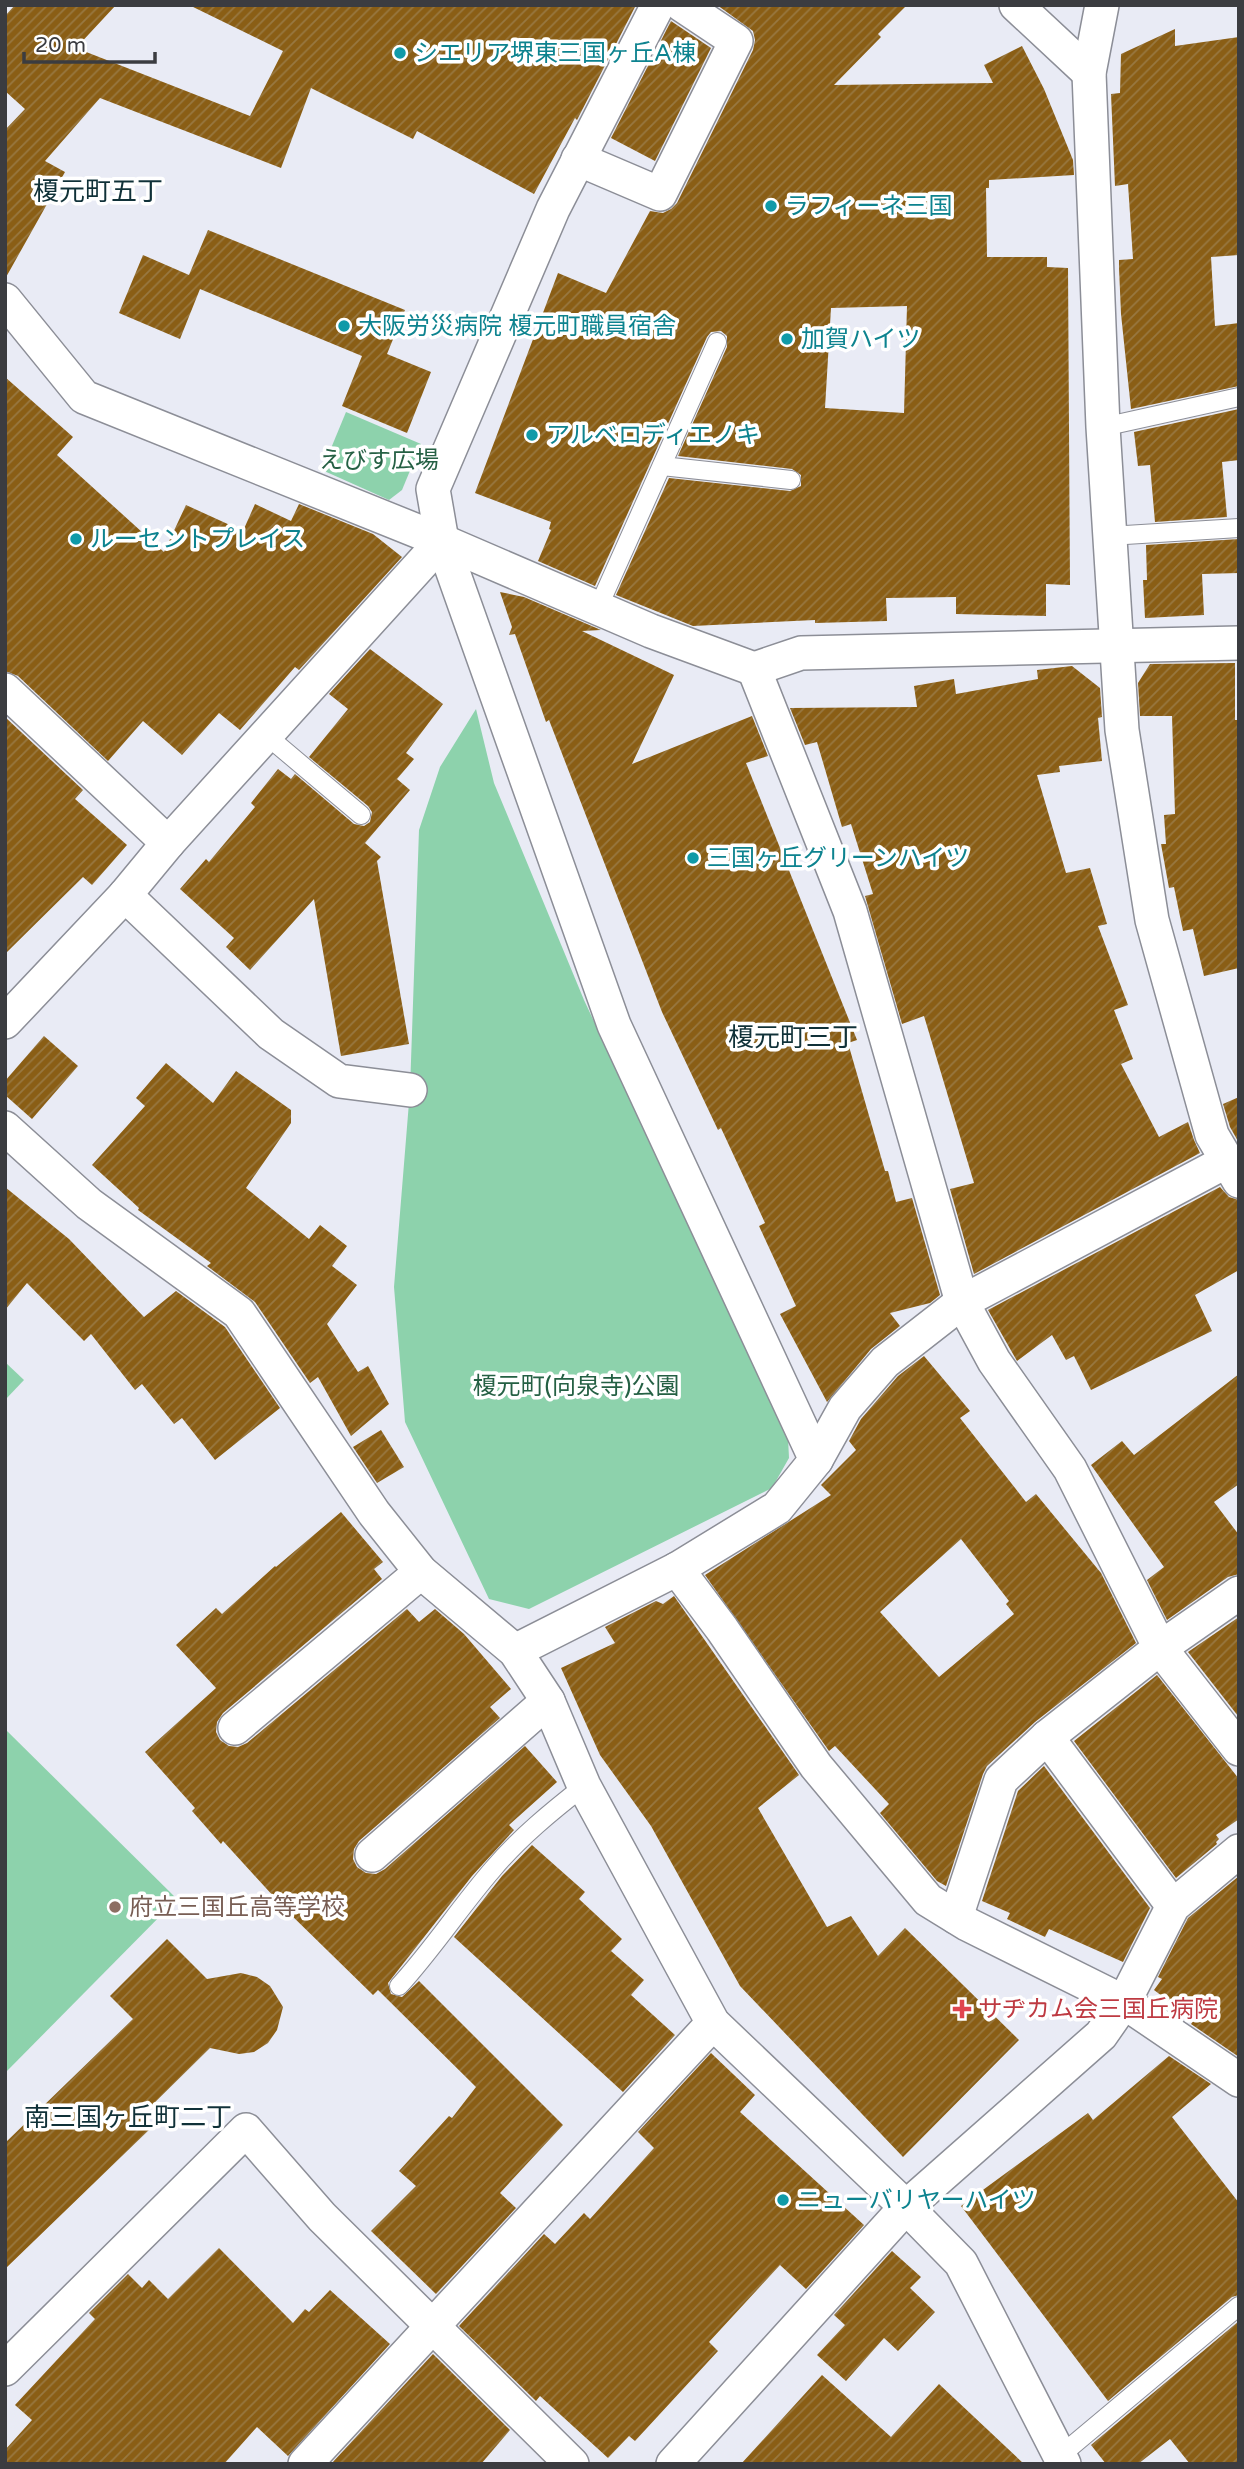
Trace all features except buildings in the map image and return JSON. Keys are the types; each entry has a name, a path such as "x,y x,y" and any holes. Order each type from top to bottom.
{"street":[{"path":"658,5 553,209 433,489 442,541 614,1026 816,1461"},
{"path":"578,159 660,194 736,41 681,5"},
{"path":"1016,5 1089,73"},
{"path":"515,1651 677,1569 776,1508 816,1461 845,1408 885,1362 962,1302 1233,1171 1212,1135 1152,920 1122,730 1103,427 1089,73 1102,5"},
{"path":"5,300 84,397 442,541 651,631 754,669 801,653 1239,643"},
{"path":"5,1022 125,895 168,842 442,541"},
{"path":"754,669 850,911 962,1302 994,1361 1070,1469 1160,1648 1239,1749"},
{"path":"5,690 168,842"},
{"path":"125,895 271,1034 339,1081 410,1090"},
{"path":"5,1128 89,1204 239,1313 374,1513 421,1572 515,1651 548,1701 584,1786 713,2023 961,2263 1059,2461"},
{"path":"677,1569 722,1629 816,1766 928,1900 956,1917 1124,2002 1239,2080"},
{"path":"235,1728 421,1572"},
{"path":"956,1917 1001,1780 1047,1737 1160,1648 1239,1593"},
{"path":"372,1855 548,1701"},
{"path":"1047,1737 1173,1906"},
{"path":"673,2464 906,2207 1101,2035 1124,2002 1173,1906 1239,1851"},
{"path":"305,2464 713,2023"},
{"path":"5,2369 246,2130 322,2217 572,2464"}],"lane":[{"path":"598,608 717,342"},
{"path":"1103,427 1239,397"},
{"path":"662,466 791,480"},
{"path":"1109,536 1239,528"},
{"path":"266,735 361,815"},
{"path":"399,1986 425,1959 493,1868 552,1811 584,1786"},
{"path":"1059,2461 1239,2306"}],"green space":[{"name":"えびす広場","path":"346,412 421,444 402,490 389,500 322,470"},
{"name":"榎元町(向泉寺)公園","path":"476,709 494,783 584,1000 788,1438 789,1458 772,1488 529,1609 489,1599 405,1422 394,1287 410,1090 419,830 440,767"},
{"path":"5,1362 24,1380 5,1400"},
{"path":"5,1729 177,1899 5,2073"}],"place":[{"name":"シエリア堺東三国ヶ丘A棟","path":"400,53"},
{"name":"ラフィーネ三国","path":"771,206"},
{"name":"大阪労災病院 榎元町職員宿舎","path":"344,326"},
{"name":"加賀ハイツ","path":"787,339"},
{"name":"アルベロディエノキ","path":"532,435"},
{"name":"ルーセントプレイス","path":"76,539"},
{"name":"三国ヶ丘グリーンハイツ","path":"693,858"},
{"name":"府立三国丘高等学校","path":"115,1907"},
{"name":"サヂカム会三国丘病院","path":"962,2009"},
{"name":"ニューバリヤーハイツ","path":"783,2200"}],"district":[{"name":"榎元町五丁","path":"98,191"},
{"name":"榎元町三丁","path":"793,1037"},
{"name":"南三国ヶ丘町二丁","path":"128,2117"}]}
